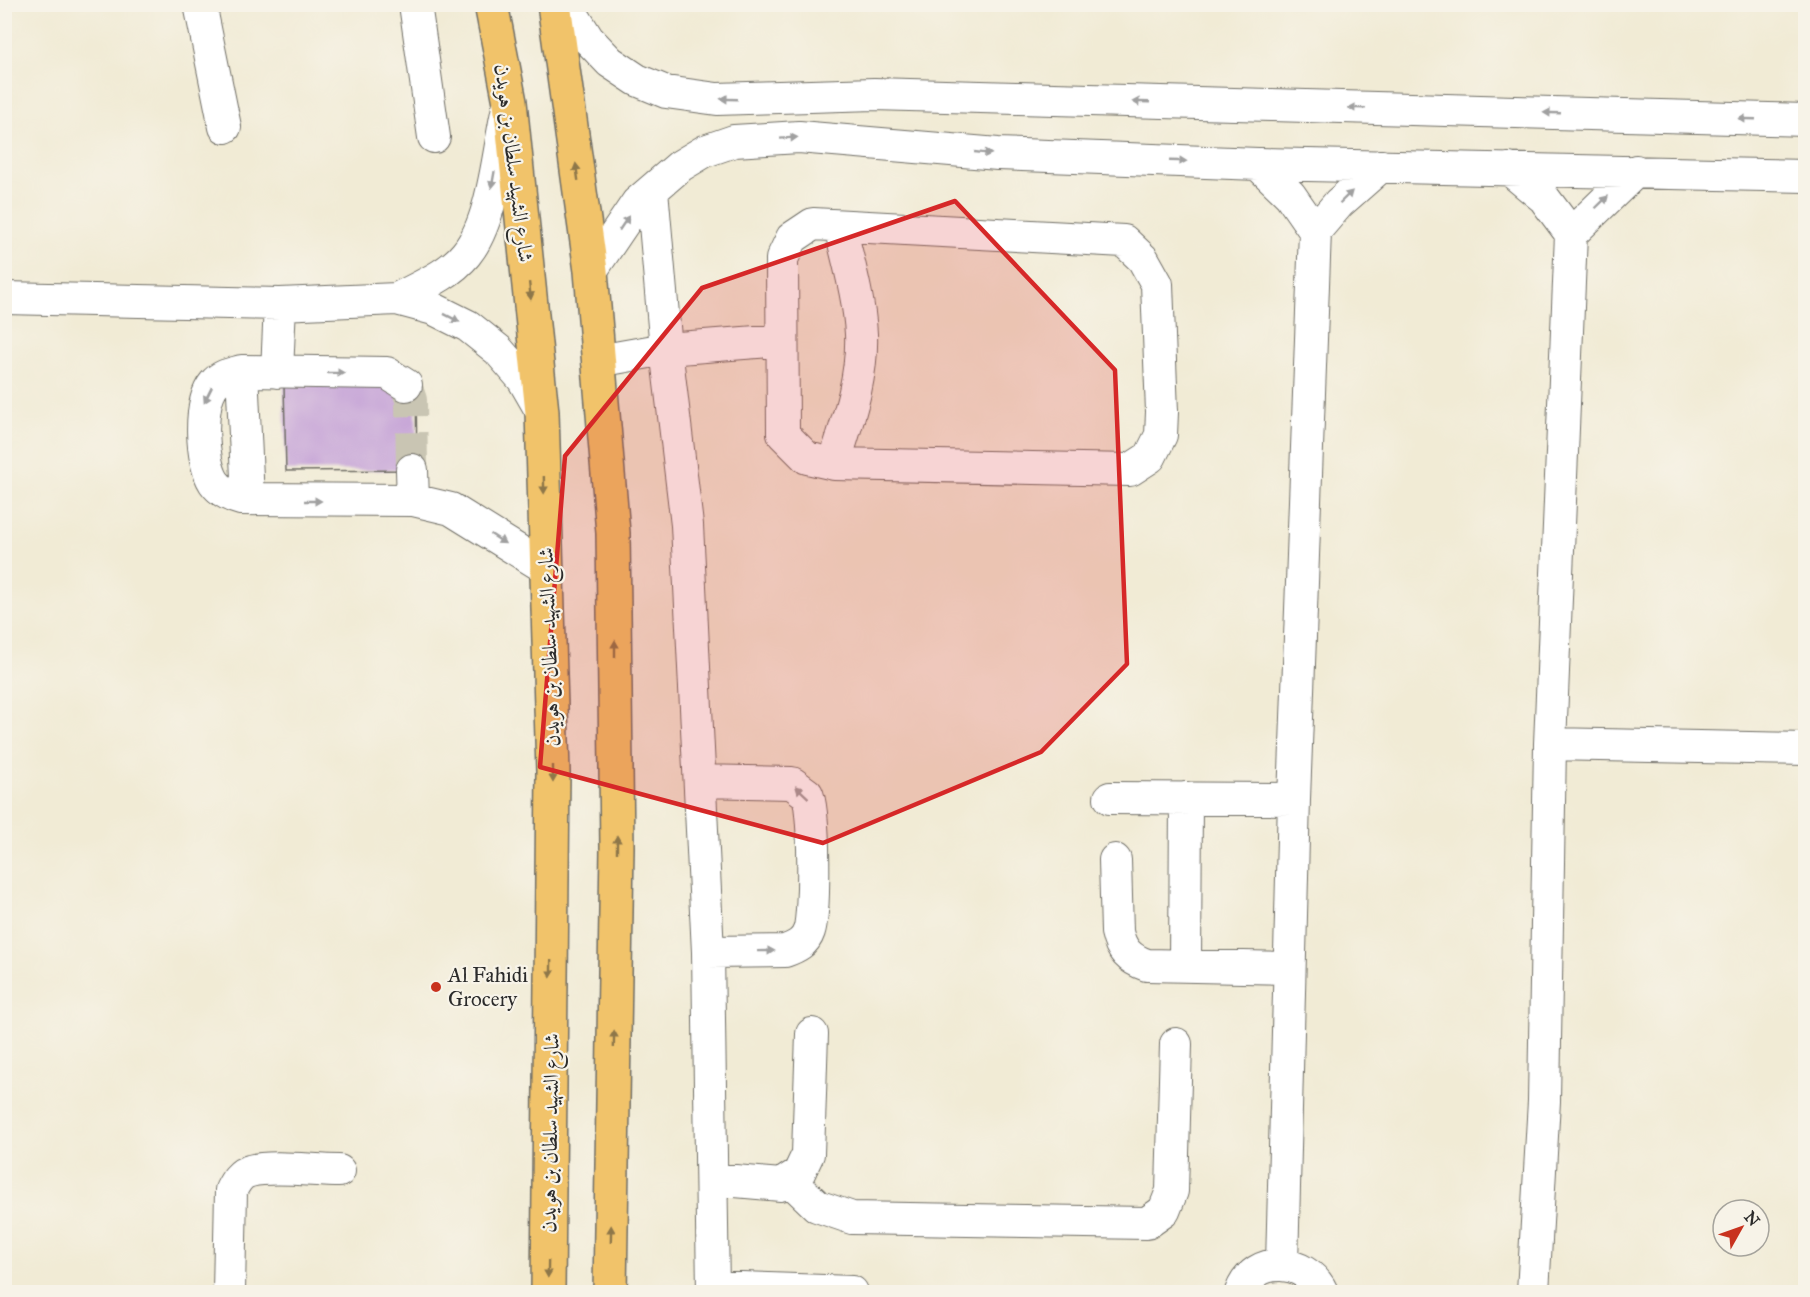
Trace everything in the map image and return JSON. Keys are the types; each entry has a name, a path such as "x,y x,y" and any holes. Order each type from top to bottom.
{"highway":[{"name":"شارع الشهيد سلطان بن هويدن","path":"491,4 510,102 542,412 553,772 548,1293"},
{"path":"554,4 591,271 613,533 617,847 610,1293"}],"street":[{"path":"200,4 225,127"},
{"path":"415,4 434,137"},
{"path":"566,4 588,39 610,62 637,80 666,92 747,100 874,94 1806,120"},
{"path":"887,143 888,125 893,114 906,108 998,99"},
{"path":"397,299 447,272 467,253 480,228 491,191 510,102"},
{"path":"591,271 637,203 680,166 705,151 734,141 799,137 822,141 887,143 998,154 1258,164 1806,176"},
{"path":"1258,164 1290,195 1315,231 1294,799 1282,1264"},
{"path":"1315,231 1346,196 1381,166"},
{"path":"1509,169 1544,198 1570,234 1550,744 1544,1101 1533,1293"},
{"path":"1570,234 1636,171"},
{"path":"652,190 666,349 687,525 708,952 713,1290 852,1293"},
{"path":"813,224 1124,242 1143,259 1157,284 1161,435 1150,457 1131,471 834,464 807,458 783,434 782,340 782,259 792,238 813,224"},
{"path":"834,464 856,389 861,335 855,291 840,226"},
{"path":"4,298 279,304 397,299 434,309 468,327 498,350 523,379 542,412"},
{"path":"277,372 279,304"},
{"path":"598,362 666,349 782,340"},
{"path":"242,371 248,499"},
{"path":"406,385 399,378 387,373 242,371 224,375 214,383 203,406 207,459 213,481 230,496 248,499 413,485 546,568"},
{"path":"1550,744 1806,749"},
{"path":"700,781 792,783 807,794 812,812 810,920 804,940 785,951 708,952"},
{"path":"1110,798 1294,799"},
{"path":"1185,965 1186,798"},
{"path":"1115,860 1117,932 1119,944 1126,954 1147,965 1289,968"},
{"path":"712,1179 781,1185 790,1181 805,1165 812,1034"},
{"path":"790,1181 817,1206 852,1218 1147,1223 1164,1211 1172,1191 1176,1044"},
{"path":"229,1293 231,1190 237,1178 248,1171 262,1170 339,1172"},
{"path":"1240,1293 1251,1276 1265,1267 1282,1264 1296,1266 1308,1273 1322,1293"}],"highlighted area":[{"path":"955,201 1115,370 1127,664 1041,752 823,843 540,767 565,456 702,288"}],"building":[{"path":"416,384 417,470 286,471 284,385"}],"tunnel":[{"path":"406,385 411,400 412,470"}],"place":[{"name":"Al Fahidi Grocery","path":"436,987"}]}
